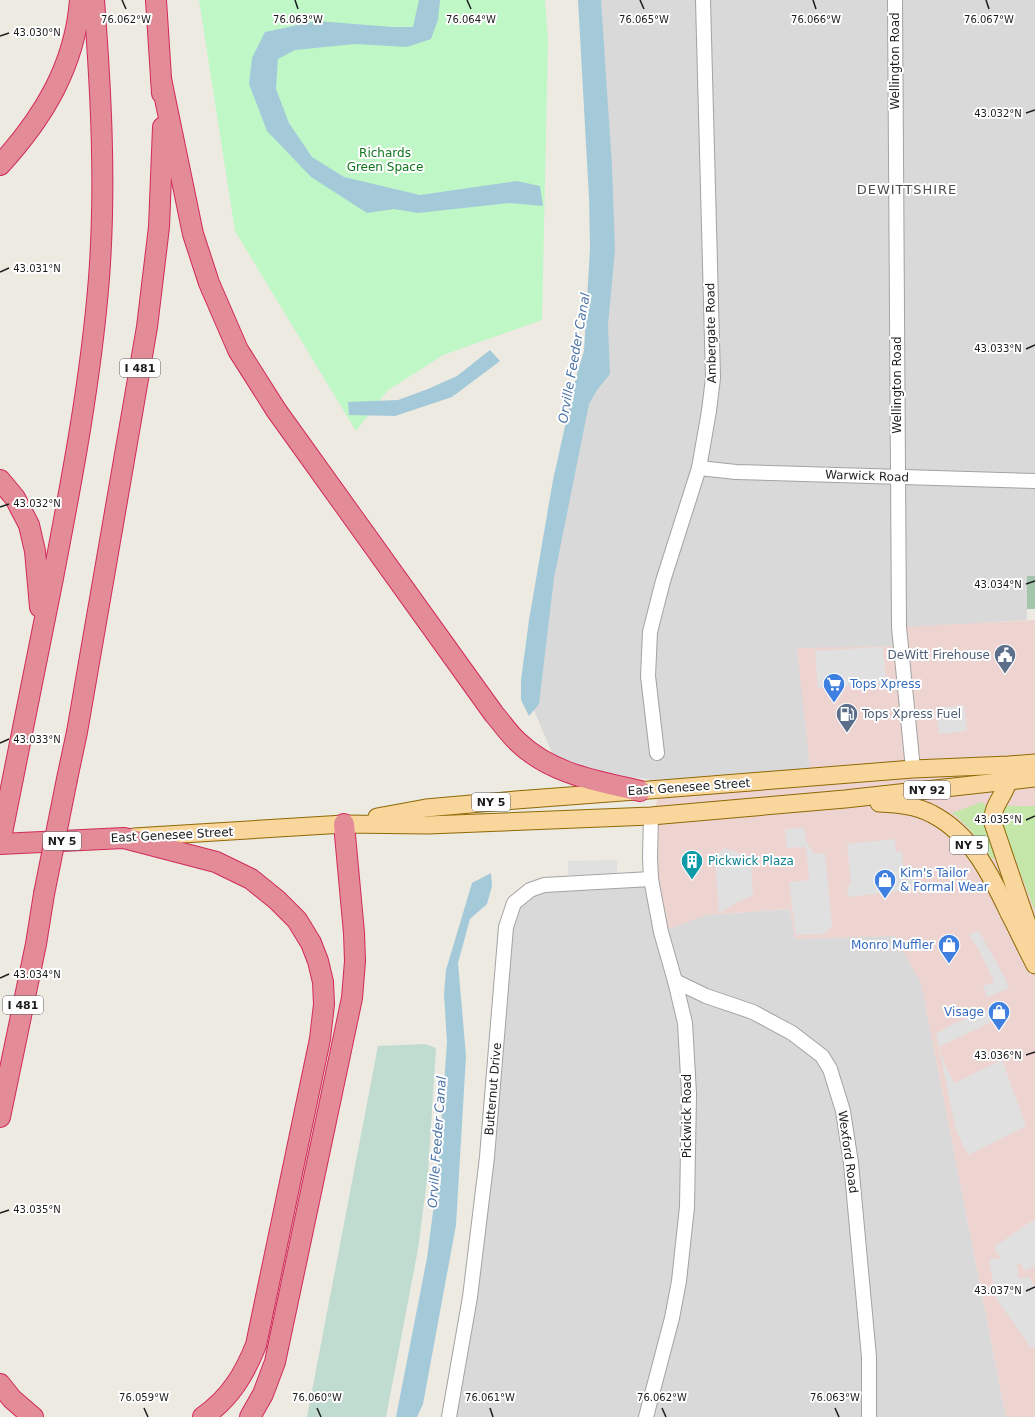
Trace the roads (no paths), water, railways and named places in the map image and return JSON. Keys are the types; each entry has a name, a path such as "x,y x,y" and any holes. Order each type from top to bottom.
{"highway":[{"path":"0,165 21,142 36,122 50,98 66,65 74,40 80,0"},
{"path":"0,843 70,488 87,391 99,277 103,163 100,74 94,0"},
{"name":"I 481","path":"0,1117 77,732 147,327 159,227 164,130 156,0"},
{"path":"161,79 193,234 209,283 238,350 276,410 489,707 518,742 541,761 579,777 640,790"},
{"path":"0,480 15,498 29,525 35,550 42,631"},
{"path":"250,1417 263,1394 275,1362 352,998 355,961 354,933 344,824"},
{"path":"124,838 216,862 252,879 277,900 296,920 311,943 318,961 323,982 324,1004 320,1039 256,1345 248,1365 233,1390 204,1417"},
{"name":"East Genesee Street","path":"0,843 124,838"},
{"path":"0,1384 12,1399 33,1417"}],"main road":[{"name":"East Genesee Street","path":"124,838 344,824 428,825 651,816 845,799 984,784 1035,763"},
{"name":"East Genesee Street","path":"344,824 426,808 913,769 1009,773 1035,778"},
{"name":"NY 5","path":"1009,773 994,810 994,823 1028,926 1035,952"},
{"path":"651,816 662,790"},
{"name":"NY 5","path":"845,799 909,806 932,813 950,824 967,842 984,864 995,882 1035,965"}],"street":[{"name":"Ambergate Road","path":"657,753 648,676 650,632 663,581 699,468 713,378 703,0"},
{"name":"Wellington Road","path":"895,0 899,627 913,769"},
{"name":"Warwick Road","path":"699,468 736,472 1035,481"},
{"name":"Pickwick Road","path":"646,1417 672,1318 679,1281 687,1207 688,1086 685,1023 661,932 651,879 651,816"},
{"name":"Butternut Drive","path":"449,1417 470,1297 487,1157 506,927 514,903 530,890 544,885 651,879"},
{"name":"Wexford Road","path":"675,981 706,996 753,1012 792,1033 822,1056 830,1069 843,1111 851,1163 869,1357 869,1417"}],"water":[{"path":"419,0 440,0 438,20 431,39 407,47 355,44 295,50 278,59 276,89 289,123 312,157 344,177 420,195 517,181 540,186 543,206 509,203 418,213 394,209 367,213 311,177 267,131 249,84 252,58 265,32 317,21 392,27 413,27"},
{"path":"578,0 601,0 612,166 615,250 608,325 610,374 597,390 589,404 554,578 539,704 529,716 521,700 521,680 529,620 553,480 576,377 584,351 590,248 589,198"},
{"path":"490,350 500,361 452,397 395,416 349,415 348,402 398,400 457,376"},
{"path":"491,873 492,886 487,904 470,919 458,963 466,1056 456,1225 423,1404 417,1417 396,1417 427,1258 437,1181 447,1042 444,994 446,970 472,883"}],"place":[{"name":"DeWitt Firehouse","path":"1005,674"},
{"name":"Tops Xpress","path":"834,704"},
{"name":"Tops Xpress Fuel","path":"847,734"},
{"name":"Pickwick Plaza","path":"692,880"},
{"name":"Kim's Tailor & Formal Wear","path":"885,900"},
{"name":"Monro Muffler","path":"949,964"},
{"name":"Visage","path":"999,1032"}],"district":[{"name":"DEWITTSHIRE","path":"907,189"}],"park label":[{"name":"Richards Green Space","path":"385,160"}],"water label":[{"name":"Orville Feeder Canal","path":"574,358"},
{"name":"Orville Feeder Canal","path":"437,1142"}]}
